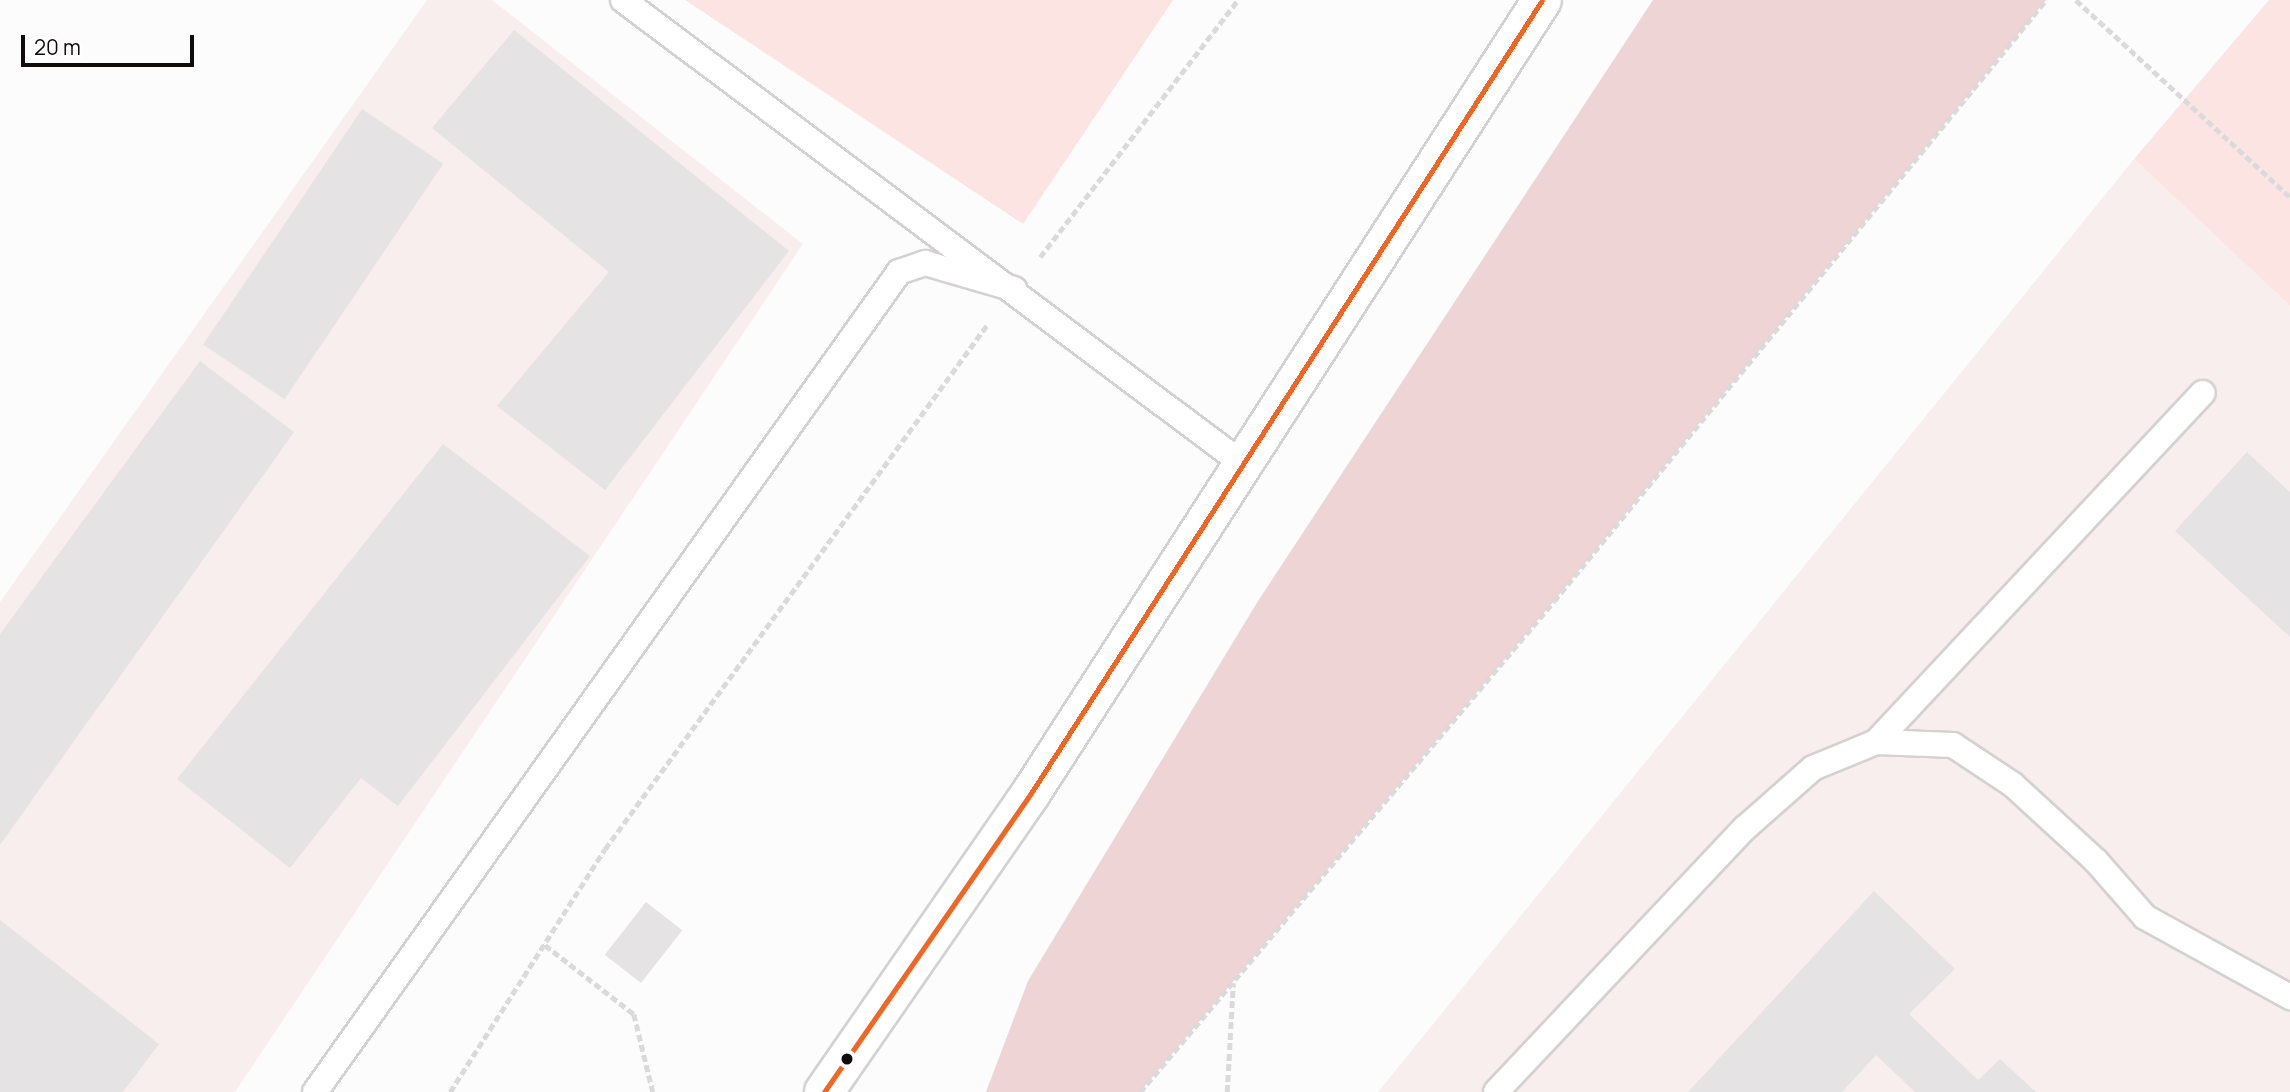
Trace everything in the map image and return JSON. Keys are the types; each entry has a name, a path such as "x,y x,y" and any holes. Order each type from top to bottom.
{"main road":[{"path":"824,1092 1031,793 1542,0"}],"lane":[{"path":"623,0 1014,289 1243,464"},
{"path":"315,1092 899,272 925,262 1014,289"},
{"path":"1496,1092 1745,828 1813,768 1876,742 2203,393"},
{"path":"1876,742 1953,745 2012,784 2096,860 2145,918 2290,997"}],"path":[{"path":"450,1092 606,849 1014,289 1238,0"},
{"path":"1140,1092 2046,0"},
{"path":"2076,0 2290,197"},
{"path":"545,945 634,1014 653,1092"},
{"path":"1227,1092 1233,982"}],"shaded area":[{"path":"427,0 492,0 803,244 235,1092 0,1092 0,602"},
{"path":"685,0 1173,0 1023,224"},
{"path":"1653,0 2046,0 1554,601 1140,1092 986,1092 1028,981 1258,601"},
{"path":"2269,0 2290,0 2290,306 2134,159"},
{"path":"2134,159 2290,306 2290,1092 1378,1092"}],"building":[{"path":"514,30 789,251 605,490 497,406 609,272 432,128"},
{"path":"362,109 443,164 284,399 203,344"},
{"path":"200,361 294,432 0,845 0,634"},
{"path":"443,444 590,556 398,806 361,778 290,868 177,779"},
{"path":"2247,452 2290,492 2290,637 2175,531"},
{"path":"1874,891 1955,969 1909,1014 1978,1080 2000,1059 2036,1092 1915,1092 1876,1055 1842,1092 1688,1092"},
{"path":"646,902 682,930 641,983 605,955"},
{"path":"0,920 159,1044 123,1092 0,1092"}],"transit line":[{"path":"824,1092 1031,793 1542,0"}]}
